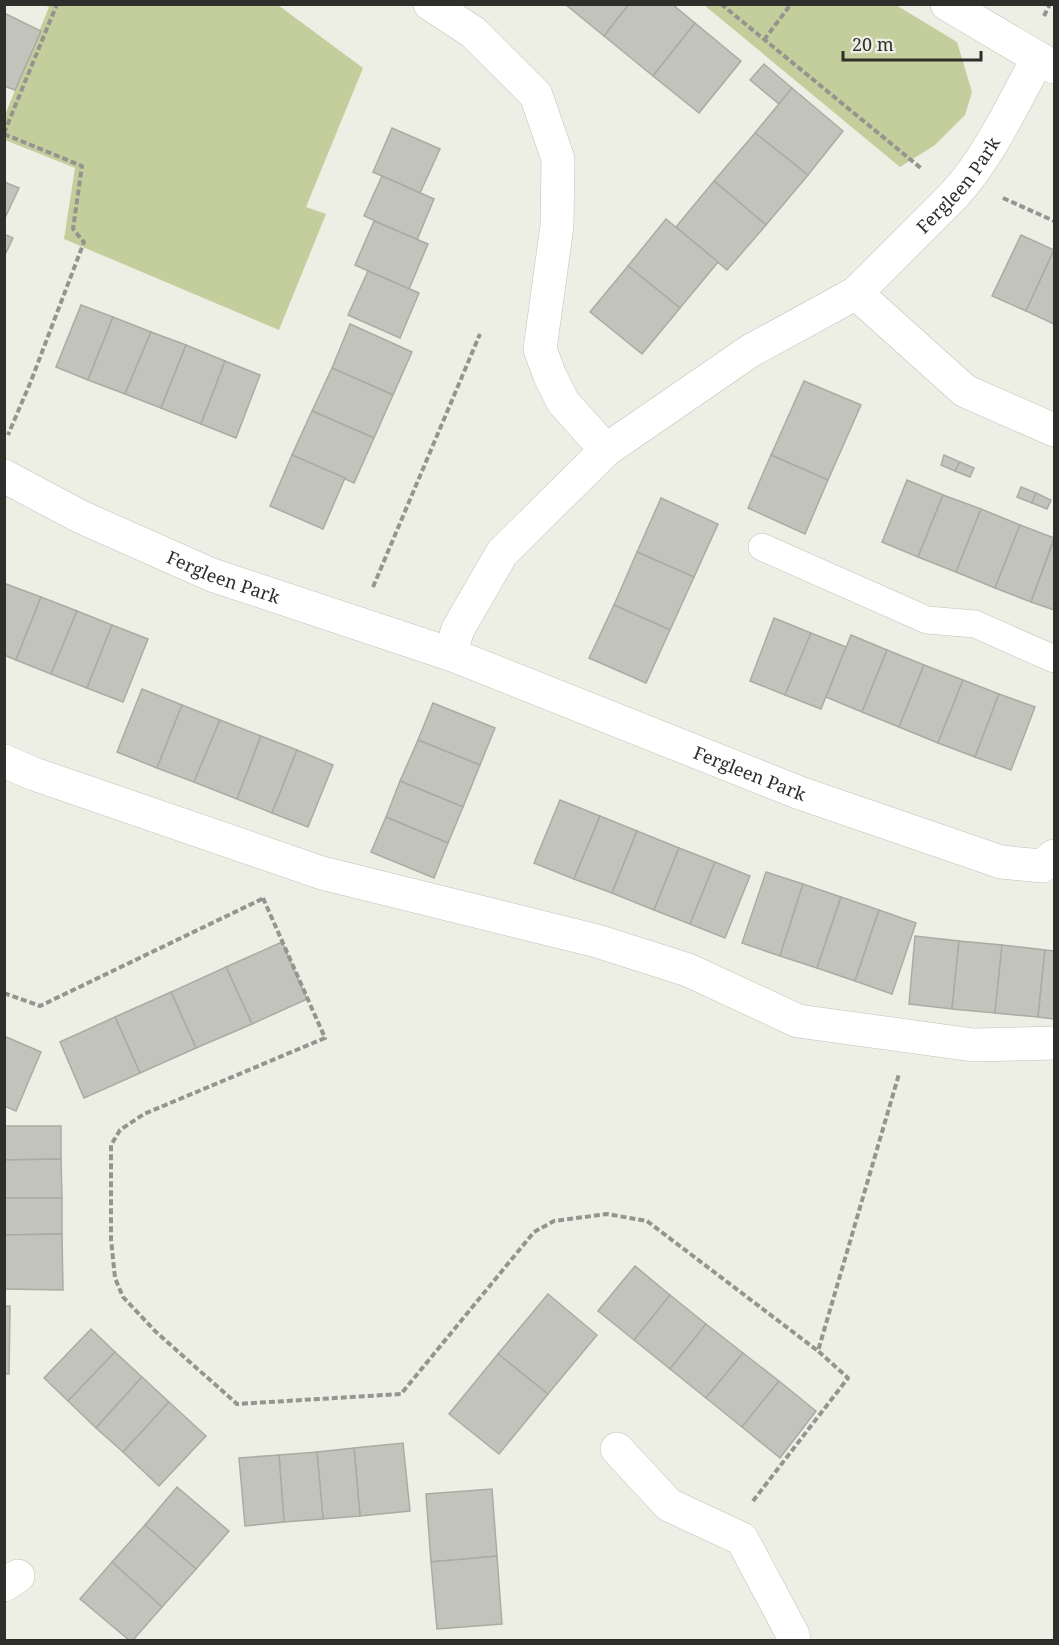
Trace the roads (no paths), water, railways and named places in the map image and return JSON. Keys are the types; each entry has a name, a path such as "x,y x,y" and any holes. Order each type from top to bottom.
{"street":[{"path":"430,4 473,32 536,95 558,159 557,226 540,349 563,402 606,450"},
{"path":"947,4 1046,62"},
{"name":"Fergleen Park","path":"450,654 458,629 502,553 606,450 750,351 856,293 960,188 1046,62"},
{"path":"856,293 965,391 1054,430"},
{"name":"Fergleen Park","path":"4,476 81,517 212,575 450,654 800,794 1001,862 1042,866 1054,856"},
{"path":"4,761 34,774 302,867 597,941 688,970 798,1021 973,1045 1054,1043"},
{"path":"617,1449 669,1505 742,1539 793,1635 794,1641"}],"lane":[{"path":"762,547 927,620 975,624 1054,658"}]}
